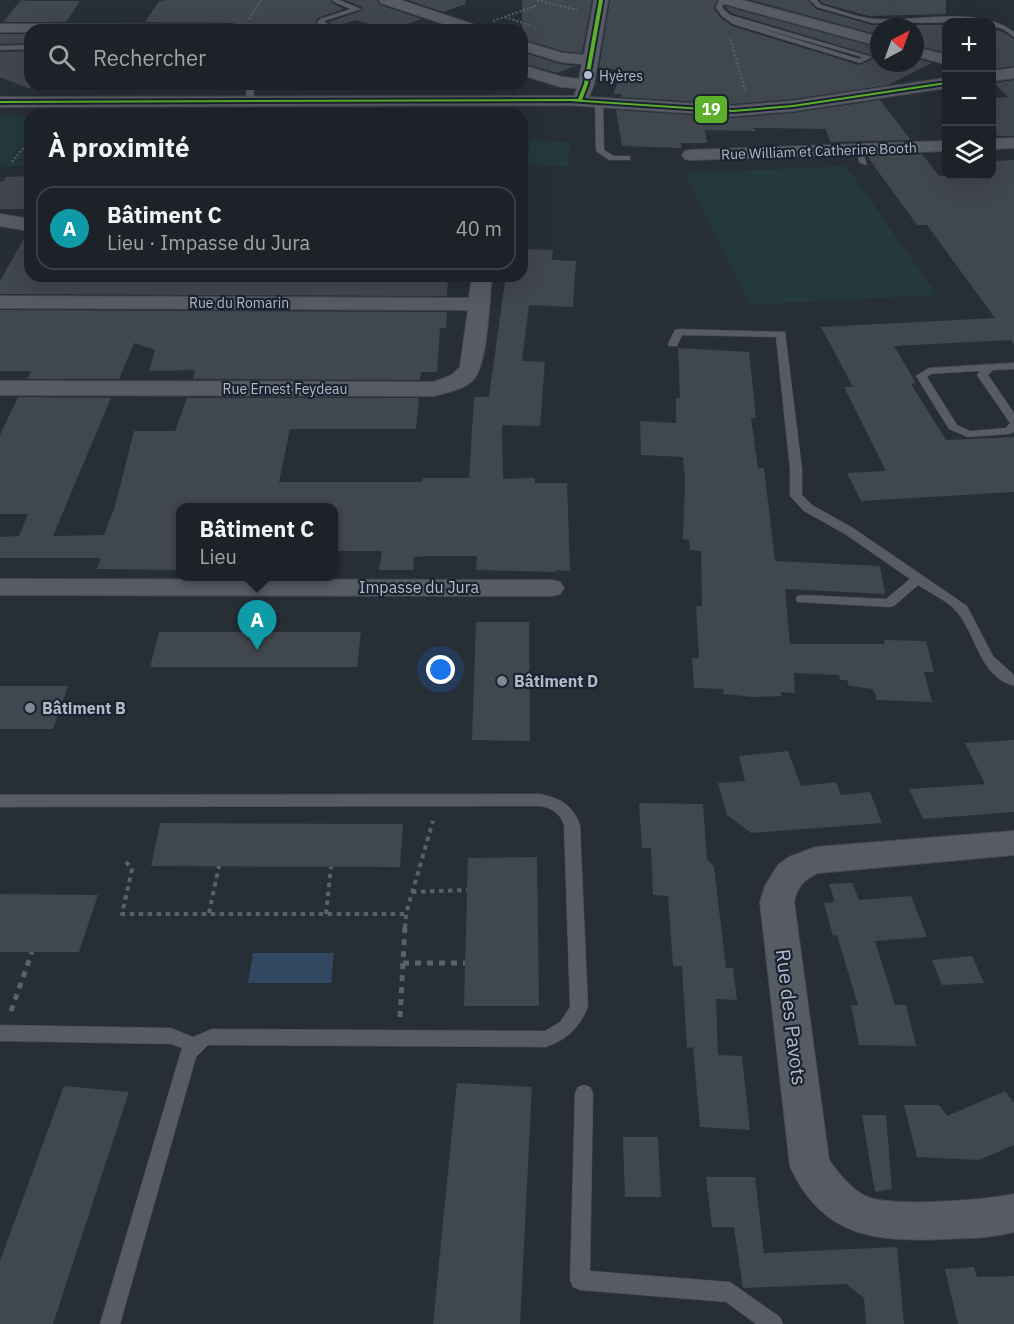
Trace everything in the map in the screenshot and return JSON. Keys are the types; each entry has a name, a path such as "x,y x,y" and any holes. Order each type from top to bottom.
{"street":[{"path":"386,0 453,24"},
{"path":"580,100 586,84 601,0"},
{"path":"724,5 870,40"},
{"path":"0,28 24,28"},
{"path":"528,47 561,57 590,60"},
{"path":"924,54 942,59"},
{"path":"528,72 561,82 586,84"},
{"path":"996,75 1014,73"},
{"path":"0,102 580,100 733,111 765,109 942,84"},
{"path":"996,144 1014,143"},
{"name":"Rue William et Catherine Booth","path":"692,155 861,156 942,146"},
{"path":"0,220 24,224"},
{"path":"0,235 24,224"},
{"name":"Rue Ernest Feydeau","path":"0,388 434,389 454,384 466,376 471,367 481,282"},
{"name":"Rue du Romarin","path":"0,302 477,304"},
{"name":"Impasse du Jura","path":"0,587 551,588"},
{"name":"Rue des Pavots","path":"1014,843 816,860 803,864 785,878 779,888 777,902 810,1166 822,1185 839,1202 858,1215 879,1221 991,1217 1014,1213"}],"lane":[{"path":"813,0 819,6 873,21 942,20"},
{"path":"323,24 322,20 357,9 336,1"},
{"path":"724,5 739,21 868,57 860,61 756,31 735,23 724,5"},
{"path":"996,25 1014,35"},
{"path":"0,48 24,48"},
{"path":"250,90 251,101"},
{"path":"599,102 600,151 612,158 627,158"},
{"path":"674,344 679,332 781,334 796,469 796,495 808,508 849,531 962,609 988,659 1014,681"},
{"path":"988,368 982,375 1014,423 1009,431 968,434 953,428 921,376 929,371 1014,366"},
{"path":"802,599 889,603 918,578"},
{"path":"0,801 540,801 562,807 569,814 572,825 579,1007 575,1019 567,1027 546,1039 212,1037 203,1039 188,1053 110,1324"},
{"path":"1,1033 171,1036 195,1045"},
{"path":"584,1093 580,1280 730,1292 773,1324"}],"path":[{"path":"249,19 261,0"},
{"path":"537,0 598,16"},
{"path":"482,24 538,5"},
{"path":"732,36 729,40 748,99"},
{"path":"12,162 24,147"},
{"path":"398,1038 406,914 439,800"},
{"path":"126,862 132,869 122,914 406,914"},
{"path":"209,913 219,866"},
{"path":"326,914 331,867"},
{"path":"412,892 467,890"},
{"path":"1,1033 32,952"},
{"path":"403,963 465,963"}],"green space":[{"path":"0,116 24,116 24,166 0,167"},
{"path":"530,140 570,142 568,166 528,165"},
{"path":"846,166 937,295 750,305 685,173"}],"water":[{"path":"253,953 334,953 331,983 248,983"}],"building":[{"path":"21,0 80,1 66,22 3,22"},
{"path":"331,0 333,4 344,9 318,18 316,24 145,22 159,1"},
{"path":"345,0 377,0 380,5 422,19 407,24 369,24 355,20 344,24 329,22 363,10 362,7"},
{"path":"407,0 465,0 466,4 443,12"},
{"path":"522,0 592,0 582,53 562,51 528,41 528,24 522,24"},
{"path":"610,0 717,0 714,9 732,26 859,65 870,60 870,72 914,72 888,85 793,99 733,104 621,97 622,94 613,94 623,70 599,68"},
{"path":"751,0 808,0 816,9 870,24 870,33"},
{"path":"820,0 946,0 946,14 869,16 822,3"},
{"path":"725,6 870,46 870,55 731,13"},
{"path":"924,25 942,25 942,52 924,47"},
{"path":"996,30 1014,39 1014,66 996,68"},
{"path":"0,34 24,34 24,43 0,44"},
{"path":"24,51 24,87 0,77 0,52"},
{"path":"528,54 560,64 579,67 572,67 557,73 528,65"},
{"path":"924,61 932,63 924,67"},
{"path":"1014,80 1014,136 996,134 996,98 1008,97 996,83"},
{"path":"880,100 911,140 830,142 826,129 753,128 756,131 705,130 707,143 681,143 681,148 622,146 616,110 733,118 793,113"},
{"path":"922,154 939,176 942,176 942,180 996,180 996,161 1014,160 1014,345 1011,340 894,346 916,383 911,384 946,440 1014,437 1014,492 861,501 847,473 886,471 844,387 853,387 821,327 995,318 927,225 917,225 867,156"},
{"path":"24,176 24,209 0,209 0,182 6,177"},
{"path":"24,238 24,282 448,282 447,296 0,294 0,281"},
{"path":"528,249 553,250 552,260 576,261 573,307 529,305 522,361 545,362 540,426 502,425 503,479 535,478 535,483 567,483 570,571 476,570 477,556 414,557 413,570 379,570 382,551 338,551 338,503 176,503 176,570 97,569 101,558 0,558 0,537 19,536 28,514 0,514 0,435 18,397 111,398 53,536 104,535 115,506 134,431 175,431 187,398 419,398 416,429 290,429 279,482 422,482 423,478 469,478 474,397 489,397 505,282 528,282"},
{"path":"0,310 447,312 446,328 440,328 437,372 421,372 420,380 193,379 195,370 149,371 155,350 134,343 119,379 27,379 31,371 0,371"},
{"path":"678,348 749,352 756,418 751,418 758,468 764,468 775,561 880,566 885,594 785,589 790,644 885,644 884,640 926,641 934,672 924,672 932,702 877,700 873,689 849,686 847,680 840,680 839,675 794,673 795,693 781,692 781,696 753,697 723,694 724,689 694,688 692,658 699,658 696,606 702,606 701,551 690,550 689,540 683,539 685,481 683,457 641,455 640,421 676,423 676,398 680,398"},
{"name":"Bâtiment D","path":"476,622 529,622 530,741 472,740"},
{"path":"159,632 361,632 357,667 150,667"},
{"name":"Bâtiment B","path":"0,686 68,686 53,729 0,729"},
{"path":"1014,740 1014,812 923,819 909,789 985,784 965,743"},
{"path":"788,751 801,786 836,782 841,795 870,792 882,823 751,833 727,815 718,783 745,781 739,756"},
{"path":"639,803 703,804 707,859 714,867 726,968 733,968 737,1000 716,999 718,1055 742,1056 750,1130 700,1127 693,1047 687,1048 682,966 673,966 668,896 653,895 651,848 642,848"},
{"path":"160,823 403,824 400,867 151,866"},
{"path":"537,857 539,1006 464,1006 468,858"},
{"path":"852,883 859,900 911,896 927,937 875,941 895,1005 906,1005 916,1046 859,1045 851,1005 858,1005 837,935 833,936 824,903 835,902 829,884"},
{"path":"0,894 98,895 79,952 0,952"},
{"path":"972,956 984,983 942,985 932,960"},
{"path":"457,1083 532,1087 520,1324 433,1324"},
{"path":"64,1086 129,1092 53,1324 0,1324 0,1261"},
{"path":"1005,1091 1014,1103 1014,1145 979,1160 917,1157 904,1105 939,1105 947,1116"},
{"path":"862,1115 886,1115 892,1189 875,1192"},
{"path":"623,1137 658,1137 661,1197 625,1197"},
{"path":"706,1177 755,1177 764,1253 897,1247 904,1324 866,1324 864,1298 846,1284 743,1288 734,1227 712,1227"},
{"path":"974,1267 977,1277 1014,1276 1014,1324 958,1324 945,1269"}],"transit line":[{"name":"19","path":"580,100 586,84 601,0"},
{"name":"19","path":"0,102 569,100 733,111 793,106 942,84"}],"place":[{"name":"Hyères","path":"588,75"},
{"name":"Bâtiment C","path":"257,650"},
{"name":"Bâtiment D","path":"502,681"},
{"name":"Bâtiment B","path":"30,708"}]}
